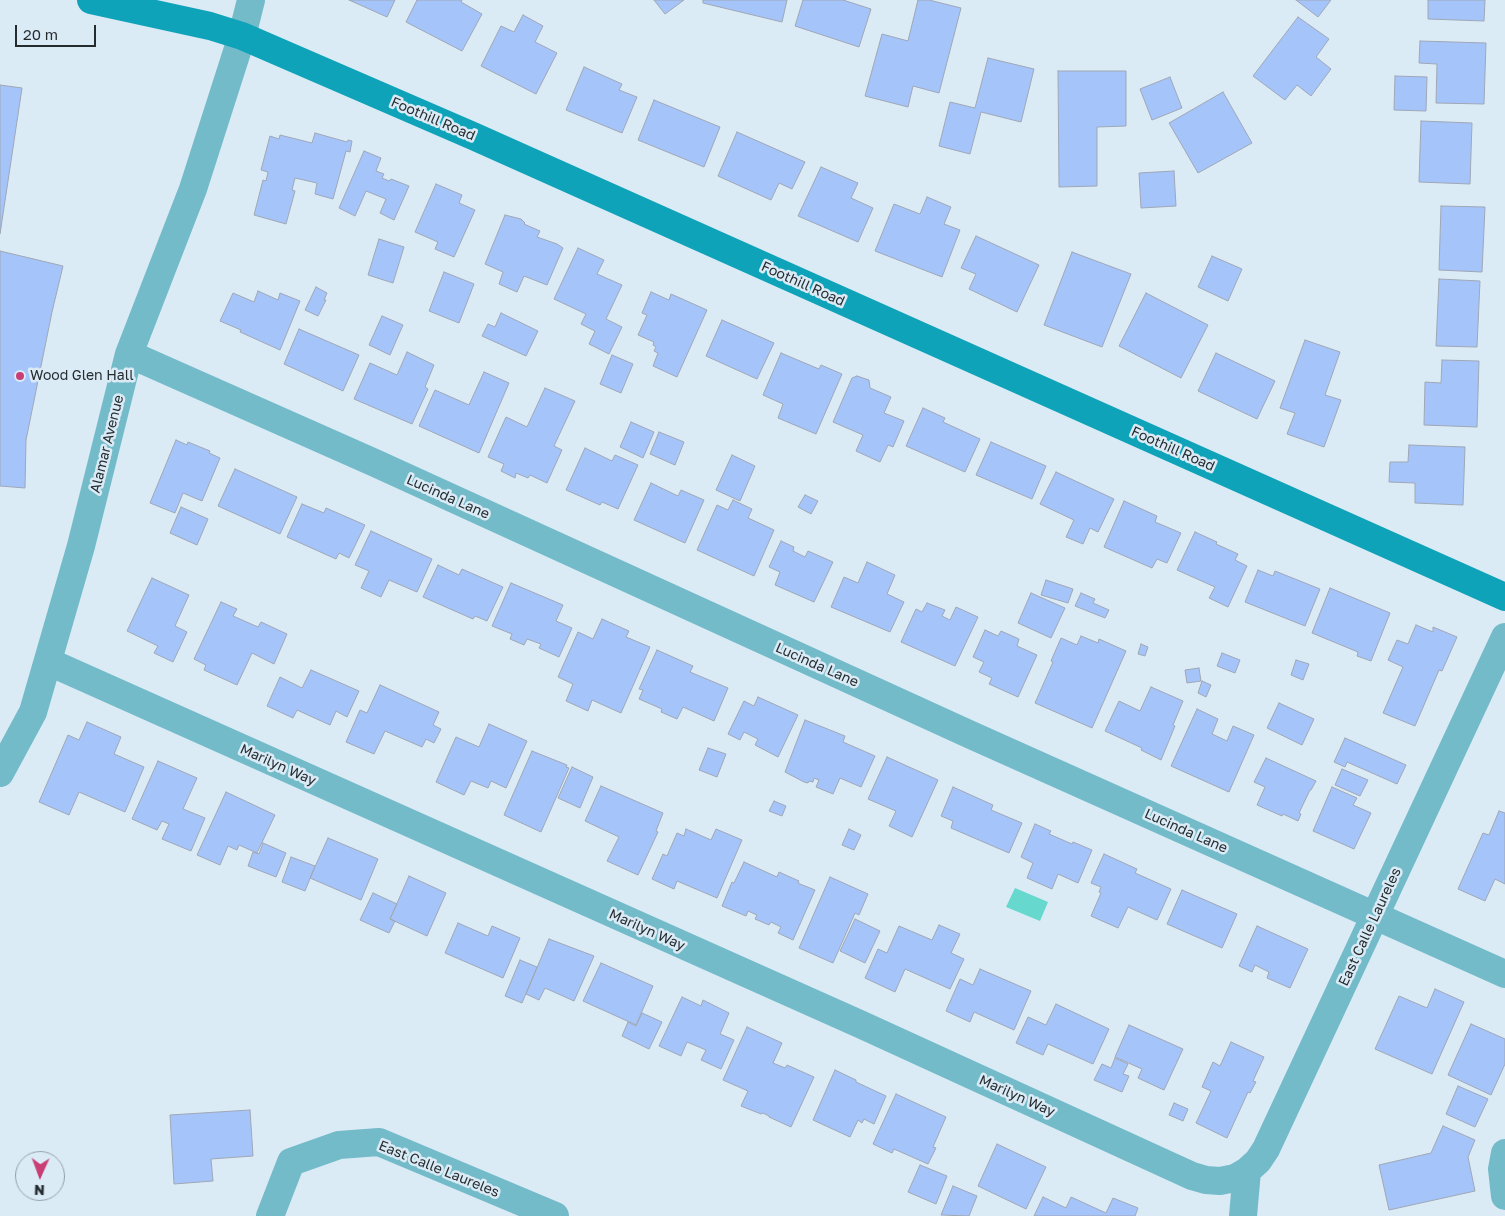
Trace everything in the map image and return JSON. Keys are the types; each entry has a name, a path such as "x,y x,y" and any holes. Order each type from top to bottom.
{"main road":[{"name":"Foothill Road","path":"91,0 210,26 242,36 473,136 1505,597"}],"street":[{"name":"Alamar Avenue","path":"0,773 33,712 81,546 129,354 193,189 242,36 251,0"},
{"name":"Lucinda Lane","path":"129,354 1505,974"},
{"name":"East Calle Laureles","path":"1247,1171 1258,1161 1266,1149 1505,637"},
{"name":"Marilyn Way","path":"49,662 853,1021 1192,1176 1220,1181 1235,1178 1247,1171"},
{"name":"East Calle Laureles","path":"270,1216 291,1162 339,1145 379,1142 554,1216"},
{"path":"1505,1154 1502,1169 1505,1196"},
{"path":"1243,1216 1247,1171"}],"shaded area":[{"path":"1015,888 1048,902 1040,921 1006,907"}],"building":[{"path":"349,0 395,0 387,17"},
{"path":"417,0 462,0 461,2 482,14 462,51 406,22"},
{"path":"654,0 684,0 665,14"},
{"path":"703,0 787,0 782,22 703,3"},
{"path":"803,0 843,0 871,9 859,47 795,26"},
{"path":"918,0 929,0 961,8 939,93 913,86 908,107 865,96 882,34 908,41"},
{"path":"1296,0 1331,0 1318,17"},
{"path":"1428,0 1485,0 1484,21 1428,19"},
{"path":"523,15 543,26 535,42 557,53 536,94 481,66 501,26 514,32"},
{"path":"1298,17 1329,39 1316,57 1331,69 1311,96 1297,85 1285,100 1253,76"},
{"path":"1420,41 1486,43 1484,104 1436,103 1437,64 1419,63"},
{"path":"988,58 1034,69 1021,122 981,112 970,154 939,146 950,102 975,108"},
{"path":"584,67 622,84 619,90 637,97 622,133 566,110"},
{"path":"1058,71 1126,71 1126,126 1097,127 1097,186 1059,187"},
{"path":"1395,76 1427,77 1426,111 1394,110"},
{"path":"1170,77 1182,108 1152,120 1140,89"},
{"path":"0,85 22,88 0,234"},
{"path":"1223,92 1252,143 1198,173 1169,123"},
{"path":"654,100 720,127 704,167 638,140"},
{"path":"1421,121 1472,123 1470,184 1419,182"},
{"path":"737,132 805,162 792,189 779,183 771,200 718,176"},
{"path":"315,133 347,142 348,140 352,141 350,152 346,151 333,199 315,194 317,183 295,178 292,190 295,191 286,224 254,215 263,180 266,181 268,172 261,170 270,136 279,139 280,135 312,143"},
{"path":"364,151 381,158 376,171 384,174 382,178 389,181 391,179 409,186 394,220 380,213 386,199 366,191 355,216 339,208"},
{"path":"821,167 858,183 851,198 873,208 858,242 798,216"},
{"path":"1174,171 1176,206 1141,208 1139,173"},
{"path":"436,184 462,195 459,203 475,210 454,257 435,249 438,242 415,232"},
{"path":"927,197 951,207 944,224 960,230 942,277 875,251 894,204 920,214"},
{"path":"1441,206 1485,207 1482,272 1439,270"},
{"path":"505,215 521,219 524,224 540,231 537,237 563,248 547,285 524,276 517,292 499,284 503,272 485,264"},
{"path":"976,236 1039,265 1017,312 969,289 976,274 961,268"},
{"path":"379,239 404,247 393,283 368,275"},
{"path":"578,248 604,260 597,274 622,285 606,319 622,327 609,354 589,344 595,331 581,324 586,314 554,299"},
{"name":"Wood Glen Hall","path":"0,251 63,266 26,440 25,488 0,486"},
{"path":"1072,252 1131,274 1102,347 1044,325"},
{"path":"1212,256 1242,269 1228,301 1198,287"},
{"path":"444,272 474,284 459,323 429,311"},
{"path":"1439,279 1480,281 1477,347 1436,346"},
{"path":"316,287 327,293 324,300 326,300 318,316 305,310"},
{"path":"258,291 278,300 280,293 300,301 280,350 220,321 233,293 254,302"},
{"path":"651,292 669,300 671,294 707,310 677,377 653,366 658,353 654,351 656,347 653,345 654,342 638,335 647,315 642,313"},
{"path":"1146,293 1208,325 1181,378 1119,346"},
{"path":"501,313 538,331 526,356 482,336 488,324 495,327"},
{"path":"382,316 403,325 390,355 369,345"},
{"path":"722,320 774,343 757,379 706,356"},
{"path":"299,329 359,355 343,391 284,364"},
{"path":"1305,340 1340,352 1325,395 1341,400 1324,447 1287,434 1295,413 1280,408"},
{"path":"407,352 434,365 425,387 428,389 412,424 354,399 370,363 397,375"},
{"path":"781,353 819,369 821,365 842,374 816,434 778,418 783,404 763,395"},
{"path":"1216,353 1275,381 1257,419 1198,391"},
{"path":"612,355 633,364 621,393 600,384"},
{"path":"1442,360 1479,361 1477,427 1424,425 1425,382 1441,383"},
{"path":"484,372 509,383 479,453 419,426 435,390 469,405"},
{"path":"857,376 869,380 870,388 891,397 884,413 904,421 893,447 888,445 880,462 856,451 863,435 833,422 852,378"},
{"path":"545,388 575,401 554,446 562,450 547,483 530,475 528,478 516,473 515,478 501,471 504,464 488,457 506,417 527,427"},
{"path":"923,408 945,418 943,422 980,439 965,472 906,446"},
{"path":"631,422 654,432 643,458 620,447"},
{"path":"659,432 684,442 675,465 650,454"},
{"path":"176,440 187,445 188,442 210,451 209,453 220,458 202,501 183,493 175,513 150,503"},
{"path":"991,442 1046,466 1032,499 976,475"},
{"path":"1409,445 1465,447 1463,505 1415,503 1415,483 1389,482 1390,462 1408,462"},
{"path":"585,448 612,461 615,455 638,465 618,509 602,502 600,505 566,490"},
{"path":"732,455 755,466 740,501 716,490"},
{"path":"235,469 297,497 280,534 218,506"},
{"path":"1056,472 1114,499 1098,532 1090,528 1083,544 1066,537 1074,520 1040,504"},
{"path":"651,483 678,496 681,490 704,500 685,543 634,520"},
{"path":"805,495 818,501 811,514 798,507"},
{"path":"733,500 752,509 748,518 774,530 754,576 697,550 717,505 728,510"},
{"path":"1124,501 1157,516 1155,522 1181,533 1167,563 1157,559 1152,568 1104,547"},
{"path":"302,504 324,513 326,508 365,525 349,558 339,553 336,559 287,537"},
{"path":"181,507 208,519 197,545 170,533"},
{"path":"371,531 432,559 417,592 389,580 381,597 361,588 369,571 355,565"},
{"path":"1195,532 1238,554 1235,560 1247,566 1228,607 1209,598 1215,587 1177,570"},
{"path":"781,541 794,547 793,551 805,557 808,551 833,562 814,602 775,585 780,572 769,567"},
{"path":"867,562 895,575 887,594 904,602 890,632 831,607 844,577 858,583"},
{"path":"438,565 459,575 462,569 503,587 487,621 475,616 473,619 423,597"},
{"path":"1258,570 1273,576 1275,571 1320,589 1305,626 1245,602"},
{"path":"152,578 189,595 175,626 187,632 173,662 154,653 158,646 127,631"},
{"path":"1046,580 1073,589 1068,603 1041,595"},
{"path":"511,583 563,605 556,621 572,628 559,657 539,648 541,644 527,639 524,645 510,639 512,634 492,626"},
{"path":"1330,588 1390,613 1371,661 1357,656 1358,652 1312,633"},
{"path":"1031,593 1065,608 1051,638 1018,623"},
{"path":"1081,593 1095,599 1093,603 1109,610 1105,618 1075,606"},
{"path":"221,602 237,609 233,616 258,627 261,622 287,634 274,664 252,653 237,685 204,670 206,665 194,659"},
{"path":"927,603 945,610 942,616 950,620 956,607 978,617 955,666 901,642 916,609 922,612"},
{"path":"602,619 629,631 626,637 650,647 621,713 592,700 588,711 566,701 573,684 558,677 578,632 593,639"},
{"path":"1416,625 1433,632 1433,627 1457,637 1442,671 1439,670 1415,726 1383,713 1403,667 1388,660 1397,640 1408,644"},
{"path":"985,630 998,636 1001,631 1019,639 1017,646 1037,655 1018,697 989,684 992,678 979,672 984,662 973,657"},
{"path":"1081,636 1098,643 1099,639 1126,651 1092,728 1035,703 1061,638 1077,645"},
{"path":"1141,644 1148,647 1145,656 1138,654"},
{"path":"657,650 693,666 690,672 728,688 714,721 683,707 677,719 661,712 662,709 639,699 643,690 639,689"},
{"path":"1222,653 1240,660 1235,673 1217,666"},
{"path":"1296,660 1309,664 1303,680 1291,675"},
{"path":"1199,668 1201,681 1187,683 1185,670"},
{"path":"311,670 359,691 347,717 336,711 330,725 297,710 293,718 267,706 280,677 302,688"},
{"path":"1202,681 1211,685 1206,697 1198,693"},
{"path":"380,685 439,712 433,725 441,729 434,743 426,739 422,747 385,731 374,754 346,742 360,710 367,713"},
{"path":"1151,687 1183,701 1161,760 1141,750 1142,748 1105,731 1119,701 1140,711"},
{"path":"758,697 798,715 778,757 755,745 758,739 744,732 740,740 728,734 744,701 754,706"},
{"path":"1279,703 1314,719 1302,745 1267,728"},
{"path":"1197,709 1218,719 1212,734 1227,741 1233,726 1254,735 1229,792 1171,766"},
{"path":"805,720 845,736 843,742 875,756 861,787 840,778 833,794 816,787 819,780 814,778 813,782 809,781 808,783 785,772"},
{"path":"87,722 121,737 114,754 144,767 125,812 79,792 69,815 39,802 68,735 79,740"},
{"path":"489,724 527,741 506,788 491,781 488,788 471,781 464,795 436,782 456,737 479,747"},
{"path":"1345,738 1406,765 1397,784 1347,762 1345,767 1334,762"},
{"path":"708,748 726,754 717,777 699,770"},
{"path":"532,751 567,765 566,767 569,768 541,832 504,815"},
{"path":"887,757 938,780 912,837 889,826 896,811 868,799"},
{"path":"1266,758 1316,781 1299,813 1301,814 1298,821 1257,805 1265,787 1254,782"},
{"path":"158,761 197,778 183,809 205,818 191,851 162,839 169,824 162,821 157,830 132,819"},
{"path":"572,767 593,777 580,808 558,798"},
{"path":"1342,769 1368,780 1360,796 1335,785"},
{"path":"601,786 663,813 656,831 658,832 638,875 607,861 619,837 585,821"},
{"path":"953,787 993,805 991,810 1022,823 1009,853 951,828 953,821 941,816"},
{"path":"1332,787 1357,798 1353,805 1371,813 1354,849 1313,831"},
{"path":"226,792 275,815 257,853 239,845 237,850 228,846 220,865 197,855"},
{"path":"774,801 786,806 782,816 769,811"},
{"path":"1499,811 1505,813 1505,884 1495,879 1485,901 1458,889 1483,833 1489,835"},
{"path":"1035,824 1051,831 1049,834 1092,850 1078,883 1058,874 1052,889 1027,878 1033,863 1021,857"},
{"path":"686,829 711,840 716,829 742,840 717,898 677,881 674,889 652,879 663,854 667,856 677,833 684,836"},
{"path":"849,829 861,835 854,850 842,845"},
{"path":"328,838 378,859 361,900 310,878"},
{"path":"263,843 286,853 276,877 248,866 253,852 259,854"},
{"path":"1104,854 1137,869 1135,873 1171,889 1157,920 1128,907 1118,928 1091,916 1101,893 1099,892 1101,887 1091,883"},
{"path":"291,857 315,866 305,891 282,882"},
{"path":"744,862 777,877 779,872 815,890 793,940 778,933 781,927 771,922 769,925 755,919 757,915 748,911 746,916 722,906 732,882 734,883"},
{"path":"409,876 446,893 427,936 390,919"},
{"path":"830,877 868,894 859,915 855,913 833,963 799,948"},
{"path":"1182,890 1237,914 1222,948 1167,924"},
{"path":"373,893 397,904 390,919 395,921 389,933 360,920"},
{"path":"855,919 880,931 865,963 840,951"},
{"path":"458,923 488,936 492,926 520,938 503,978 445,953"},
{"path":"939,925 960,934 951,953 964,959 950,989 905,969 895,992 865,978 878,949 887,953 899,926 932,940"},
{"path":"1257,926 1308,949 1290,988 1267,978 1269,972 1255,965 1252,972 1239,966"},
{"path":"549,939 594,956 574,1001 545,988 539,1000 526,994"},
{"path":"520,960 537,967 522,1003 505,996"},
{"path":"601,963 653,986 636,1025 583,1001"},
{"path":"980,969 1031,991 1014,1030 974,1012 970,1022 946,1011 960,979 973,985"},
{"path":"1435,989 1464,1002 1432,1074 1375,1049 1399,996 1427,1008"},
{"path":"682,997 701,1006 703,1000 729,1013 720,1034 734,1040 721,1069 701,1060 706,1050 687,1042 681,1056 659,1046"},
{"path":"1056,1004 1109,1029 1093,1064 1048,1044 1043,1055 1016,1043 1028,1017 1046,1025"},
{"path":"642,1013 662,1022 649,1049 622,1036 628,1022 636,1026"},
{"path":"1471,1024 1505,1039 1505,1064 1491,1095 1448,1075"},
{"path":"1129,1025 1183,1049 1164,1090 1138,1078 1142,1069 1115,1057"},
{"path":"747,1027 782,1043 773,1063 785,1068 787,1065 814,1077 791,1127 763,1113 761,1114 741,1106 748,1091 723,1080"},
{"path":"1231,1042 1264,1057 1253,1081 1256,1082 1250,1093 1248,1092 1227,1138 1196,1123 1211,1091 1202,1087 1213,1062 1220,1066"},
{"path":"1115,1058 1128,1064 1123,1074 1129,1076 1122,1092 1094,1080 1102,1064 1111,1068"},
{"path":"835,1070 886,1096 874,1124 864,1119 862,1123 858,1120 850,1137 813,1120"},
{"path":"1458,1086 1488,1099 1475,1127 1446,1114"},
{"path":"896,1094 946,1117 933,1147 936,1148 928,1164 894,1149 892,1153 873,1144"},
{"path":"1174,1103 1188,1109 1183,1121 1169,1115"},
{"path":"250,1110 253,1156 211,1159 213,1181 174,1184 170,1115"},
{"path":"1443,1126 1475,1140 1468,1157 1475,1191 1389,1210 1379,1165 1431,1153"},
{"path":"997,1144 1046,1167 1026,1209 978,1186"},
{"path":"920,1165 947,1176 936,1204 908,1192"},
{"path":"953,1186 977,1196 969,1216 941,1215"},
{"path":"1043,1197 1066,1208 1071,1197 1106,1213 1113,1198 1138,1208 1135,1216 1034,1216"}],"place":[{"name":"Wood Glen Hall","path":"20,376"}]}
